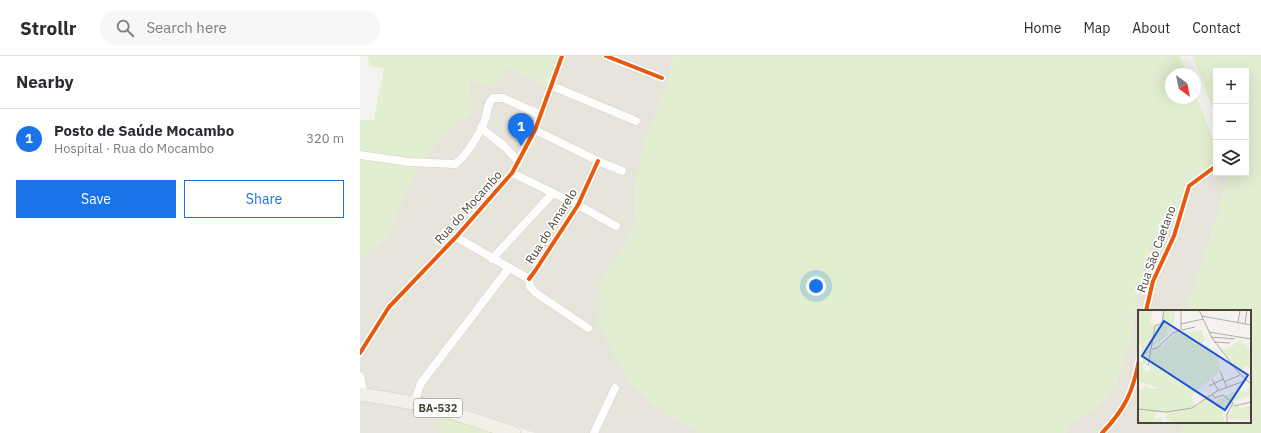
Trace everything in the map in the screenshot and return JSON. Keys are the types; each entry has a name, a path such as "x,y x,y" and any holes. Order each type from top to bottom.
{"main road":[{"name":"BA-532","path":"362,395 418,403 443,409 514,433"}],"street":[{"name":"Rua do Mocambo","path":"360,353 389,307 456,237 512,173 535,130 562,56"},
{"path":"606,56 662,78"},
{"path":"552,86 636,121"},
{"path":"360,155 409,162 452,164 457,162 463,156 481,128 489,103 497,97 503,98 541,115"},
{"path":"481,128 504,146 519,162"},
{"path":"535,130 622,171"},
{"name":"Rua do Amarelo","path":"529,279 536,271 578,205 598,161"},
{"name":"Rua São Caetano","path":"1146,310 1153,281 1174,236 1186,194 1191,184 1213,168"},
{"path":"512,173 578,205 616,226"},
{"path":"492,259 553,193"},
{"path":"456,237 529,279 530,286 533,290 588,328"},
{"path":"418,403 416,397 421,383 509,268"},
{"path":"1102,433 1116,417 1132,390 1138,364"},
{"path":"360,376 362,395"},
{"path":"594,433 615,388"}],"shaded area":[{"path":"557,56 673,56 669,79 655,116 650,124 634,191 636,224 622,252 603,276 630,383 653,404 698,433 535,433 445,403 360,390 360,259 387,236 417,169 426,157 452,126 471,114 469,80 509,67 547,86"},
{"path":"1213,170 1213,176 1228,176 1186,310 1138,310 1138,423 1185,423 1180,433 1065,433 1070,426 1100,403 1117,383 1131,337 1142,271 1155,236 1176,210 1186,185"},
{"path":"360,401 427,411 443,417 440,433 360,433"}],"green space":[{"path":"367,56 557,56 548,86 509,68 494,88 469,80 471,114 452,126 426,157 417,169 387,236 360,259 360,120 374,120 384,68 370,66"},
{"path":"673,56 1180,56 1185,68 1165,68 1165,104 1199,104 1213,138 1213,170 1186,185 1176,210 1155,236 1142,271 1131,337 1117,383 1100,403 1070,426 1065,433 698,433 653,404 630,383 614,356 598,323 599,294 603,276 622,252 636,224 634,191 641,156 650,124 655,116 669,79"},
{"path":"1193,56 1261,56 1261,433 1180,433 1185,423 1251,423 1251,310 1186,310 1228,176 1249,176 1249,68 1213,68 1213,109 1201,77 1201,68 1198,68"},
{"path":"443,417 490,433 440,433"}],"cycle path":[{"path":"360,353 389,307 456,237 512,173 535,130 562,56"},
{"path":"606,56 662,78"},
{"path":"529,279 578,205 598,161"},
{"path":"1146,310 1153,281 1174,236 1189,186 1213,168"},
{"path":"1102,433 1117,416 1127,400 1134,382 1138,364"}],"place":[{"name":"Posto de Saúde Mocambo","path":"521,146"}]}
